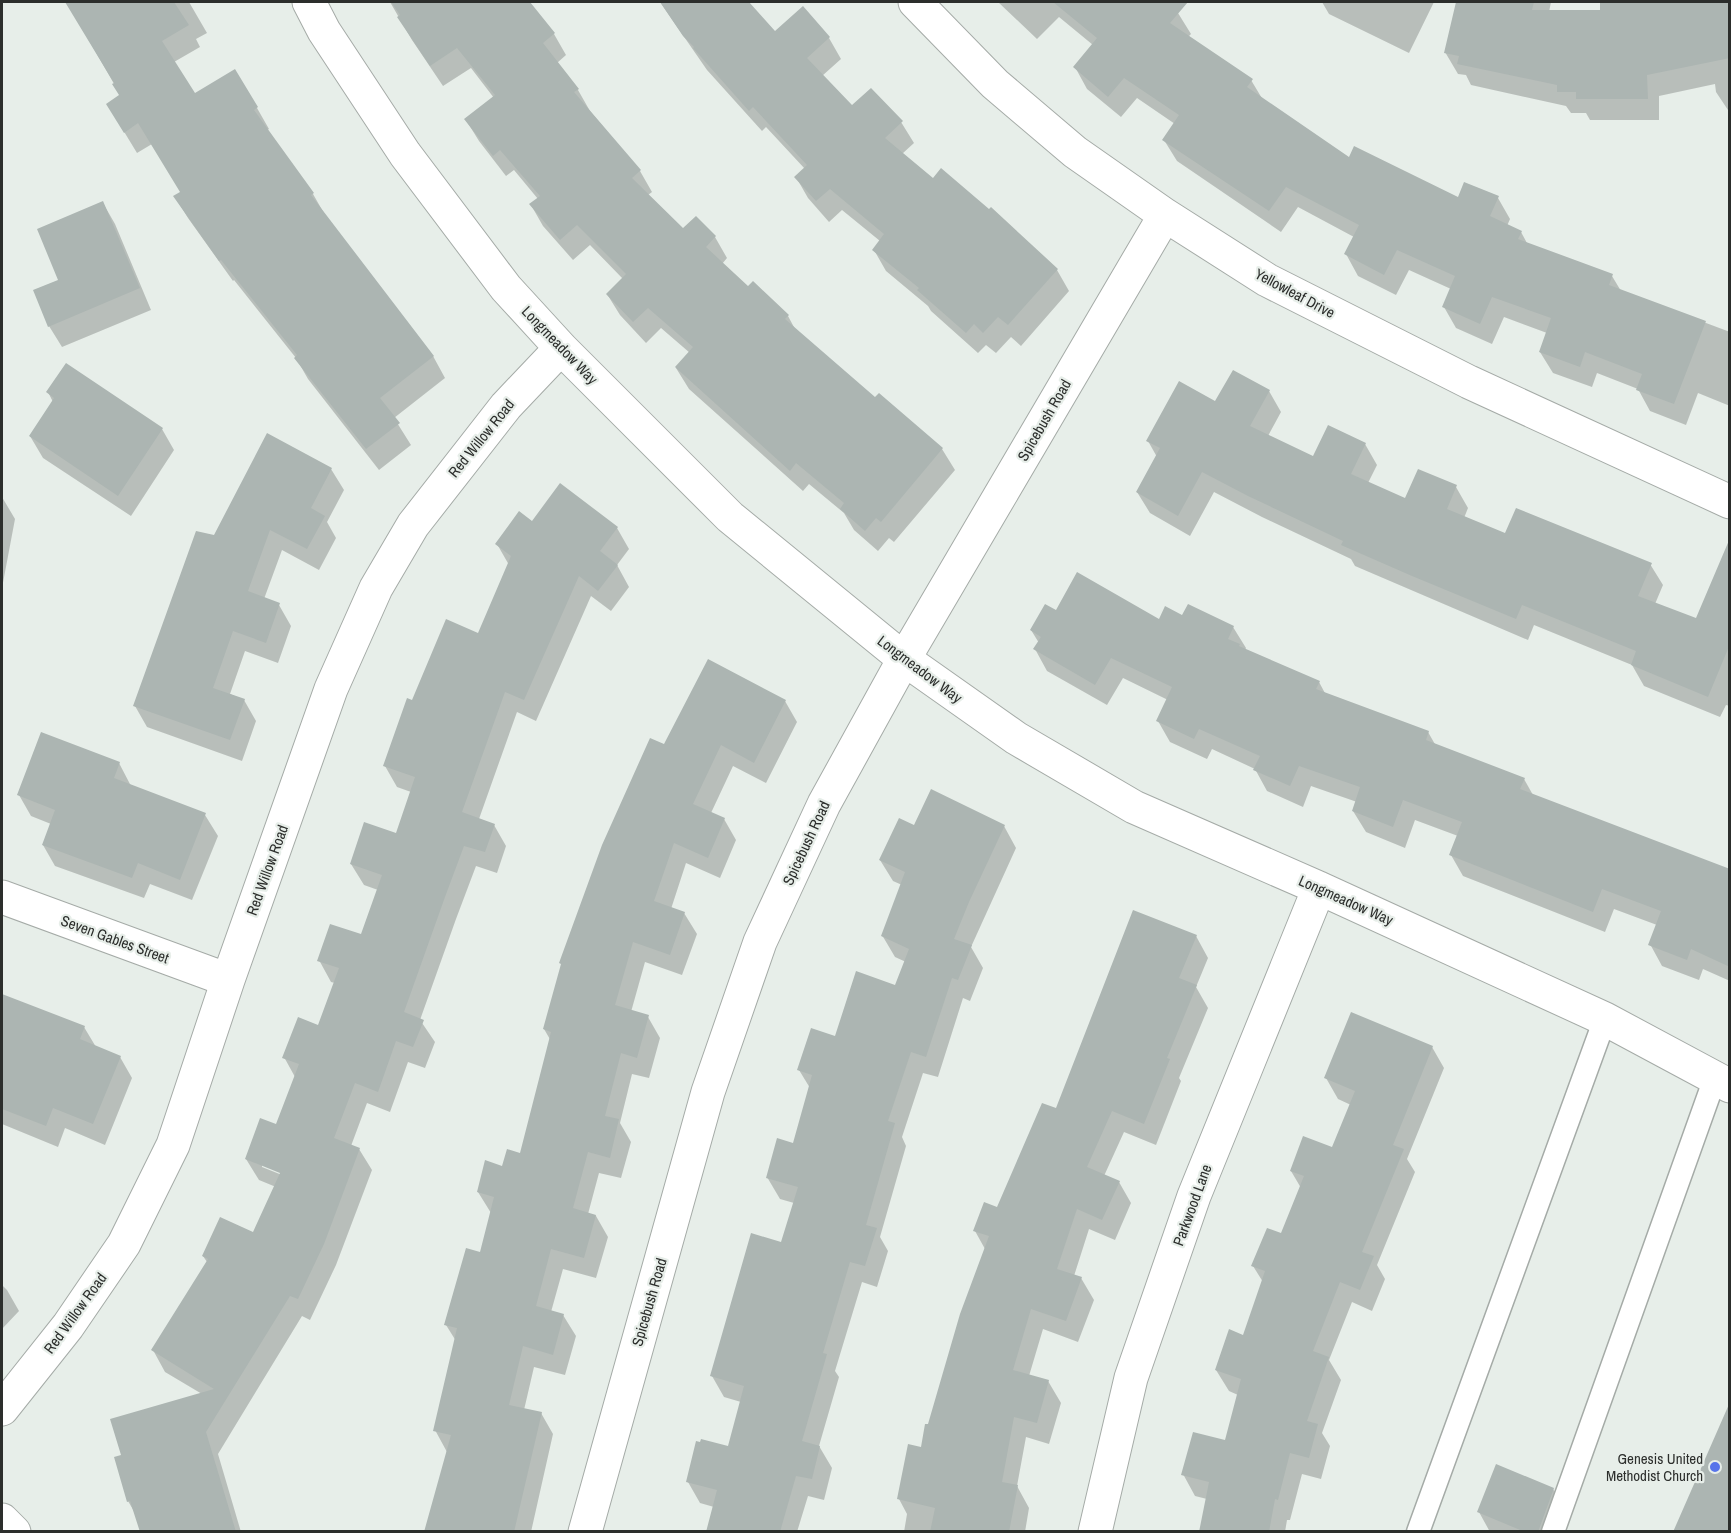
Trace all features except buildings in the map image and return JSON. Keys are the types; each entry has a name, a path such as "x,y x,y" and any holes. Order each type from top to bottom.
{"street":[{"name":"Longmeadow Way","path":"309,2 324,31 405,154 506,288 561,348 730,517 904,659 1016,738 1134,807 1319,888 1605,1019 1722,1082"},
{"name":"Yellowleaf Drive","path":"915,2 995,84 1075,152 1165,215 1267,280 1469,382 1730,502"},
{"name":"Spicebush Road","path":"585,1532 708,1092 760,942 824,804 904,659 1165,215"},
{"name":"Red Willow Road","path":"2,1409 68,1326 124,1244 173,1145 228,980 331,689 376,588 414,525 484,433 506,406 561,348"},
{"name":"Parkwood Lane","path":"1095,1532 1131,1378 1186,1219 1319,888"},
{"name":"Seven Gables Street","path":"2,897 228,980"},
{"path":"2,1520 14,1532"}],"lane":[{"path":"1418,1532 1605,1019"},
{"path":"1553,1532 1722,1082"}],"place":[{"name":"Genesis United Methodist Church","path":"1715,1467"}]}
